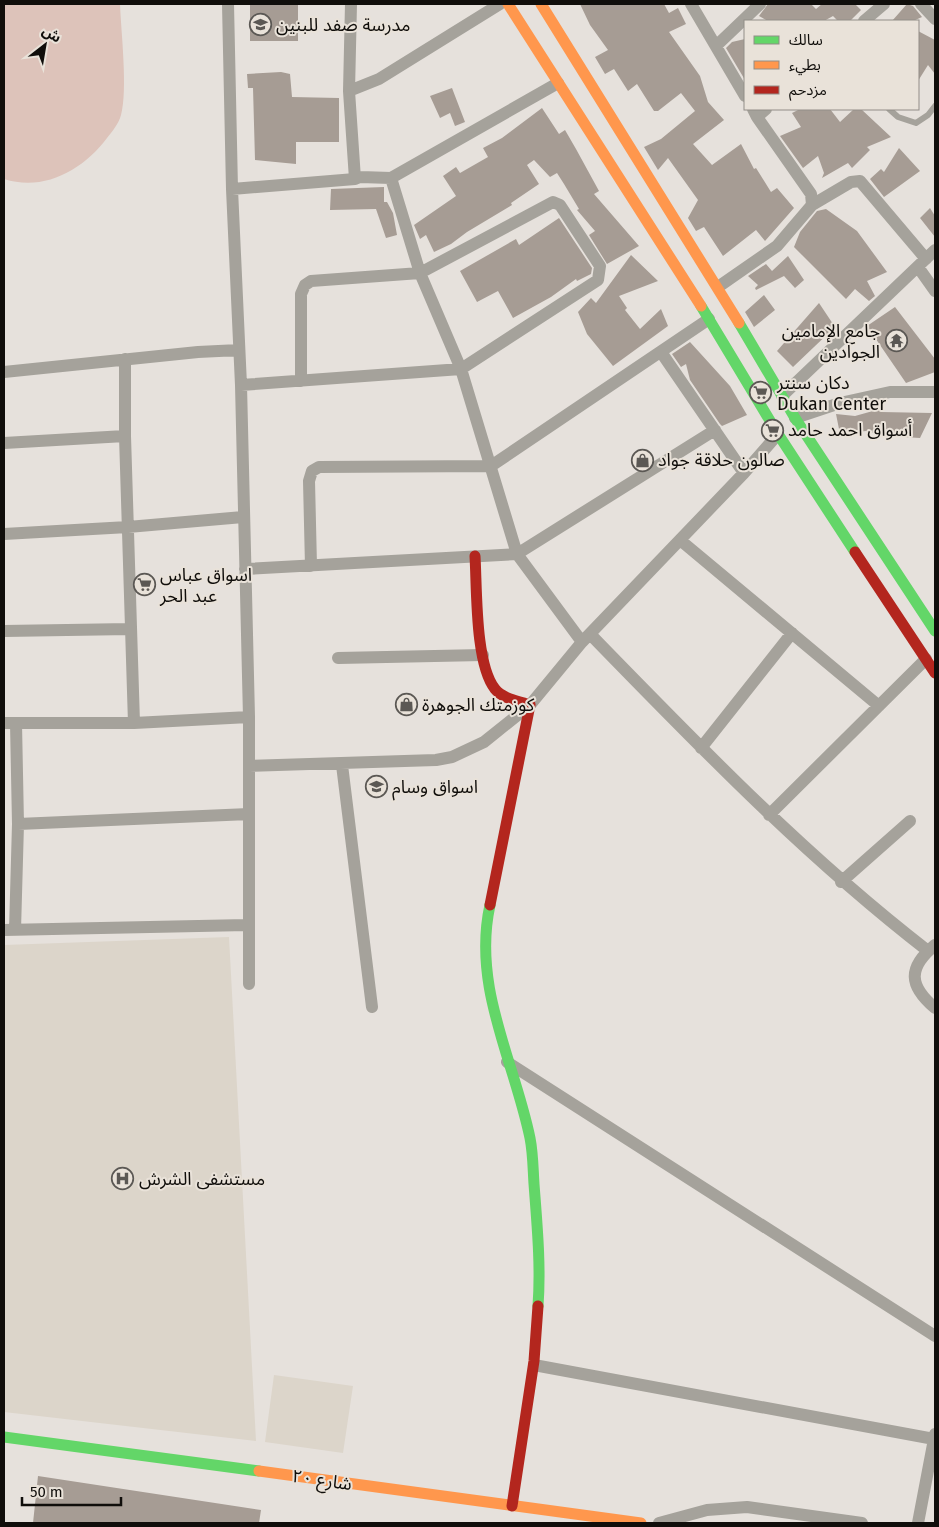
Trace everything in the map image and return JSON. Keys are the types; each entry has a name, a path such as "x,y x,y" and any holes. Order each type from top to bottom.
{"street":[{"path":"228,4 232,189 241,385 243,517 246,569 250,766 247,925 249,984"},
{"path":"351,4 349,91 355,180"},
{"path":"349,91 379,79 500,4"},
{"path":"508,4 709,319 778,434 935,673"},
{"path":"541,4 718,287 795,418 935,631"},
{"path":"691,4 744,94"},
{"path":"716,46 760,4"},
{"path":"865,20 884,4"},
{"path":"921,4 935,19"},
{"path":"232,189 355,180 360,177 390,178 558,83"},
{"path":"758,111 811,194 812,205"},
{"path":"390,178 420,272 461,369 518,554 586,638 769,815 841,882 931,948 917,968 914,982 921,996 935,1008"},
{"path":"718,287 777,246 812,205 851,182 860,181 926,259 935,291"},
{"path":"241,385 461,369 598,280 600,266 560,205 553,202 420,272 312,281 305,286 301,294 301,380"},
{"path":"782,396 926,259"},
{"path":"311,566 309,482 312,471 319,467 491,466 709,319"},
{"path":"724,343 744,330"},
{"path":"4,372 125,359 239,350"},
{"path":"661,352 744,473"},
{"path":"125,359 125,436 134,723"},
{"path":"795,418 840,403 890,392 935,392"},
{"path":"246,569 518,554 714,430"},
{"path":"250,766 342,765 452,757 484,742 530,705 586,638 744,473 778,434"},
{"path":"4,443 125,436"},
{"path":"4,534 128,528 243,517"},
{"path":"680,540 879,706"},
{"path":"475,556 483,655 495,689 510,699 530,705"},
{"path":"4,631 130,629"},
{"path":"701,748 792,633"},
{"path":"338,658 483,655"},
{"path":"769,815 926,659"},
{"path":"512,1506 534,1365 539,1297 536,1208 530,1139 507,1062 486,975 485,940 489,908 530,705"},
{"path":"247,925 9,930 18,824 10,723 134,723 249,718"},
{"path":"342,765 372,1006"},
{"path":"18,824 249,814"},
{"path":"841,882 910,821"},
{"path":"507,1062 935,1336"},
{"path":"534,1365 935,1436 918,1523"},
{"name":"شارع ٢٠","path":"4,1437 641,1523"},
{"path":"659,1523 708,1510 747,1507 862,1523"}],"lane":[{"path":"890,110 898,117 916,124 928,115 935,106"}],"shaded area":[{"path":"4,4 120,4 124,91 120,118 109,136 86,160 62,175 34,183 4,179"},
{"name":"مستشفى الشرش","path":"229,937 256,1441 4,1412 4,945"},
{"path":"274,1375 353,1386 343,1453 265,1442"}],"building":[{"path":"250,4 298,4 298,41 250,41"},
{"path":"580,4 664,4 669,13 678,8 686,24 669,32 700,76 708,102 724,120 693,144 712,165 741,144 754,169 756,168 771,192 777,188 794,208 765,241 756,230 723,256 704,227 696,231 688,218 698,200 668,158 658,170 644,147 661,139 695,111 681,93 658,111 654,111 637,84 628,91 614,69 605,74 595,57 608,50 590,25"},
{"path":"768,4 811,4 816,9 822,4 855,4 861,10 851,20 837,20 833,16 826,20 766,20 759,16"},
{"path":"907,4 913,6 922,17 915,20 893,20"},
{"path":"919,32 935,40 935,74 928,65 919,79"},
{"path":"744,39 744,78 726,48 732,42"},
{"path":"281,72 290,74 292,97 339,98 339,142 296,142 296,164 255,160 253,88 248,88 247,74"},
{"path":"452,88 465,122 455,126 450,113 440,118 430,96"},
{"path":"542,108 559,134 565,130 599,191 594,194 639,246 607,264 589,235 595,231 577,210 579,209 557,173 550,177 534,160 527,165 539,184 511,203 512,205 451,244 434,252 426,235 420,239 414,225 456,196 443,176 456,167 460,173 488,157 483,148 502,138"},
{"path":"798,110 831,110 840,122 853,110 862,110 891,137 867,147 870,150 852,168 848,163 822,178 824,173 818,156 803,168 780,136 801,127 792,113"},
{"path":"899,148 920,171 884,197 870,179 881,169 884,172"},
{"path":"384,187 384,202 387,202 393,213 397,235 386,238 376,209 330,210 331,189"},
{"path":"930,208 935,216 935,237 920,218"},
{"path":"826,209 857,231 887,272 867,281 875,296 869,301 855,289 846,299 794,247 800,232 817,211"},
{"path":"559,218 592,268 591,274 577,281 576,279 551,297 513,318 498,291 477,302 460,271 516,239 519,245"},
{"path":"631,255 658,281 619,296 627,308 625,310 640,329 661,309 668,326 613,366 587,334 578,312 591,298 596,303"},
{"path":"788,256 804,280 795,288 784,276 756,290 755,288 758,285 748,276 766,264 772,271"},
{"path":"764,295 775,310 754,327 745,312"},
{"path":"819,303 835,327 793,367 777,351"},
{"path":"895,307 935,359 935,372 906,383 867,326"},
{"path":"690,342 730,386 747,415 722,426 720,424 690,380 686,364 681,367 672,354"},
{"path":"880,409 881,412 932,413 920,438 886,436 866,431 840,434 836,414 855,416"},
{"path":"38,1476 261,1510 259,1523 33,1523"}],"traffic: fast":[{"path":"701,306 778,434 855,552"},
{"path":"739,323 795,418 935,631"},
{"path":"490,905 486,935 486,965 497,1023 523,1109 532,1149 538,1245 538,1306"},
{"path":"4,1437 259,1471"}],"traffic: slow":[{"path":"508,4 701,306"},
{"path":"541,4 739,323"},
{"path":"259,1471 641,1523"}],"traffic: jam":[{"path":"855,552 935,673"},
{"path":"475,556 480,645 488,677 495,689 502,695 530,705 490,905"},
{"path":"512,1506 534,1361 538,1306"}],"place":[{"name":"مدرسة صفد للبنين","path":"260,25"},
{"name":"جامع الإمامين الجوادين","path":"896,341"},
{"name":"دكان سنتر Dukan Center","path":"761,393"},
{"name":"أسواق احمد حامد","path":"772,430"},
{"name":"صالون حلاقة جواد","path":"642,460"},
{"name":"اسواق عباس عبد الحر","path":"144,585"},
{"name":"كوزمتك الجوهرة","path":"406,705"},
{"name":"اسواق وسام","path":"376,787"},
{"name":"مستشفى الشرش","path":"123,1179"}]}
